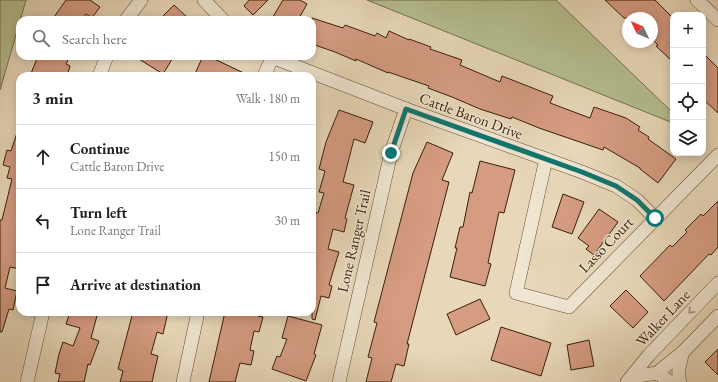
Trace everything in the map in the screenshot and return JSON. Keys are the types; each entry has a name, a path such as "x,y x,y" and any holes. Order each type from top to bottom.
{"street":[{"path":"129,16 141,0"},
{"path":"204,0 219,16"},
{"path":"697,0 718,20"},
{"path":"101,72 105,60"},
{"path":"265,72 269,60"},
{"name":"Cattle Baron Drive","path":"278,60 311,72"},
{"name":"Cattle Baron Drive","path":"316,74 406,109 546,159 616,186 637,200 655,218"},
{"name":"Lone Ranger Trail","path":"339,382 391,153 406,109"},
{"name":"Lasso Court","path":"546,159 516,293 569,307 718,155"},
{"name":"Walker Lane","path":"632,380 649,355 718,283"},
{"path":"27,382 42,316"},
{"path":"183,382 197,316"},
{"path":"632,380 657,373 683,352 718,316"},
{"path":"680,382 678,377 679,366 683,352"},
{"path":"657,373 670,382"}],"green space":[{"path":"0,0 26,0 21,16 16,16 16,35 0,90"},
{"path":"367,0 556,0 670,110 670,122"}],"building":[{"path":"66,0 90,0 100,7 93,16 86,14 85,16 55,16"},
{"path":"249,0 268,0 253,15 244,6"},
{"path":"283,0 300,0 307,4 300,16 273,16"},
{"path":"605,0 655,0 670,15 670,59 658,48 658,12 622,12 622,16"},
{"path":"174,5 186,16 163,16"},
{"path":"316,19 343,28 345,25 375,36 377,33 386,38 389,31 409,40 431,47 430,49 462,60 460,65 500,82 502,76 553,96 550,103 590,118 594,107 626,118 640,127 638,130 649,137 648,139 676,159 658,183 640,168 604,147 603,150 512,117 511,119 480,109 428,88 429,86 388,73 356,59 356,61 316,45"},
{"path":"706,56 718,68 718,113 706,102"},
{"path":"36,60 68,60 66,64 70,66 68,72 32,72"},
{"path":"140,60 172,60 164,72 160,72"},
{"path":"201,60 216,60 242,72 196,72"},
{"path":"339,110 373,122 365,143 354,139 343,182 354,185 345,218 347,219 344,232 333,229 328,249 339,252 329,285 332,286 329,298 321,296 316,316 316,212 318,213 324,193 319,192 325,171 319,169 326,142"},
{"path":"16,136 16,268 10,267 5,288 16,291 16,296 13,310 9,309 2,332 0,332 0,220 2,220 12,179 7,178 10,167 3,165 7,150 11,151"},
{"path":"427,142 453,153 442,180 449,182 407,344 409,344 404,366 396,364 391,382 366,382 372,358 368,357 377,323 374,322 413,173"},
{"path":"480,161 515,170 504,213 499,212 488,263 491,264 485,286 450,277 460,227 463,227 470,192 472,193"},
{"path":"563,194 584,202 572,234 552,227"},
{"path":"718,201 718,247 711,255 709,254 664,301 640,276 670,245 672,247 687,232 685,230 701,214 703,216"},
{"path":"599,209 618,222 594,255 586,249 589,246 578,238"},
{"path":"626,290 648,312 633,328 610,306"},
{"path":"480,299 490,319 456,335 447,314"},
{"path":"69,316 97,316 91,338 99,341 90,365 88,364 84,382 58,382 60,374 55,373 63,342 73,346 80,328 66,324"},
{"path":"132,316 167,316 163,334 157,332 151,354 158,356 152,382 120,382 123,371 118,369"},
{"path":"224,316 263,317 259,332 254,331 250,350 254,351 251,365 240,363 235,382 209,382"},
{"path":"288,316 322,325 314,354 316,355 306,381 272,369 277,356 280,357 287,339 282,338"},
{"path":"312,316 316,316 315,320 312,319"},
{"path":"501,327 551,343 541,376 491,360"},
{"path":"589,340 594,366 571,370 567,345"},
{"path":"718,349 718,375 705,362"}],"route":[{"path":"391,153 406,109 582,172 616,186 637,200 655,218"}]}
